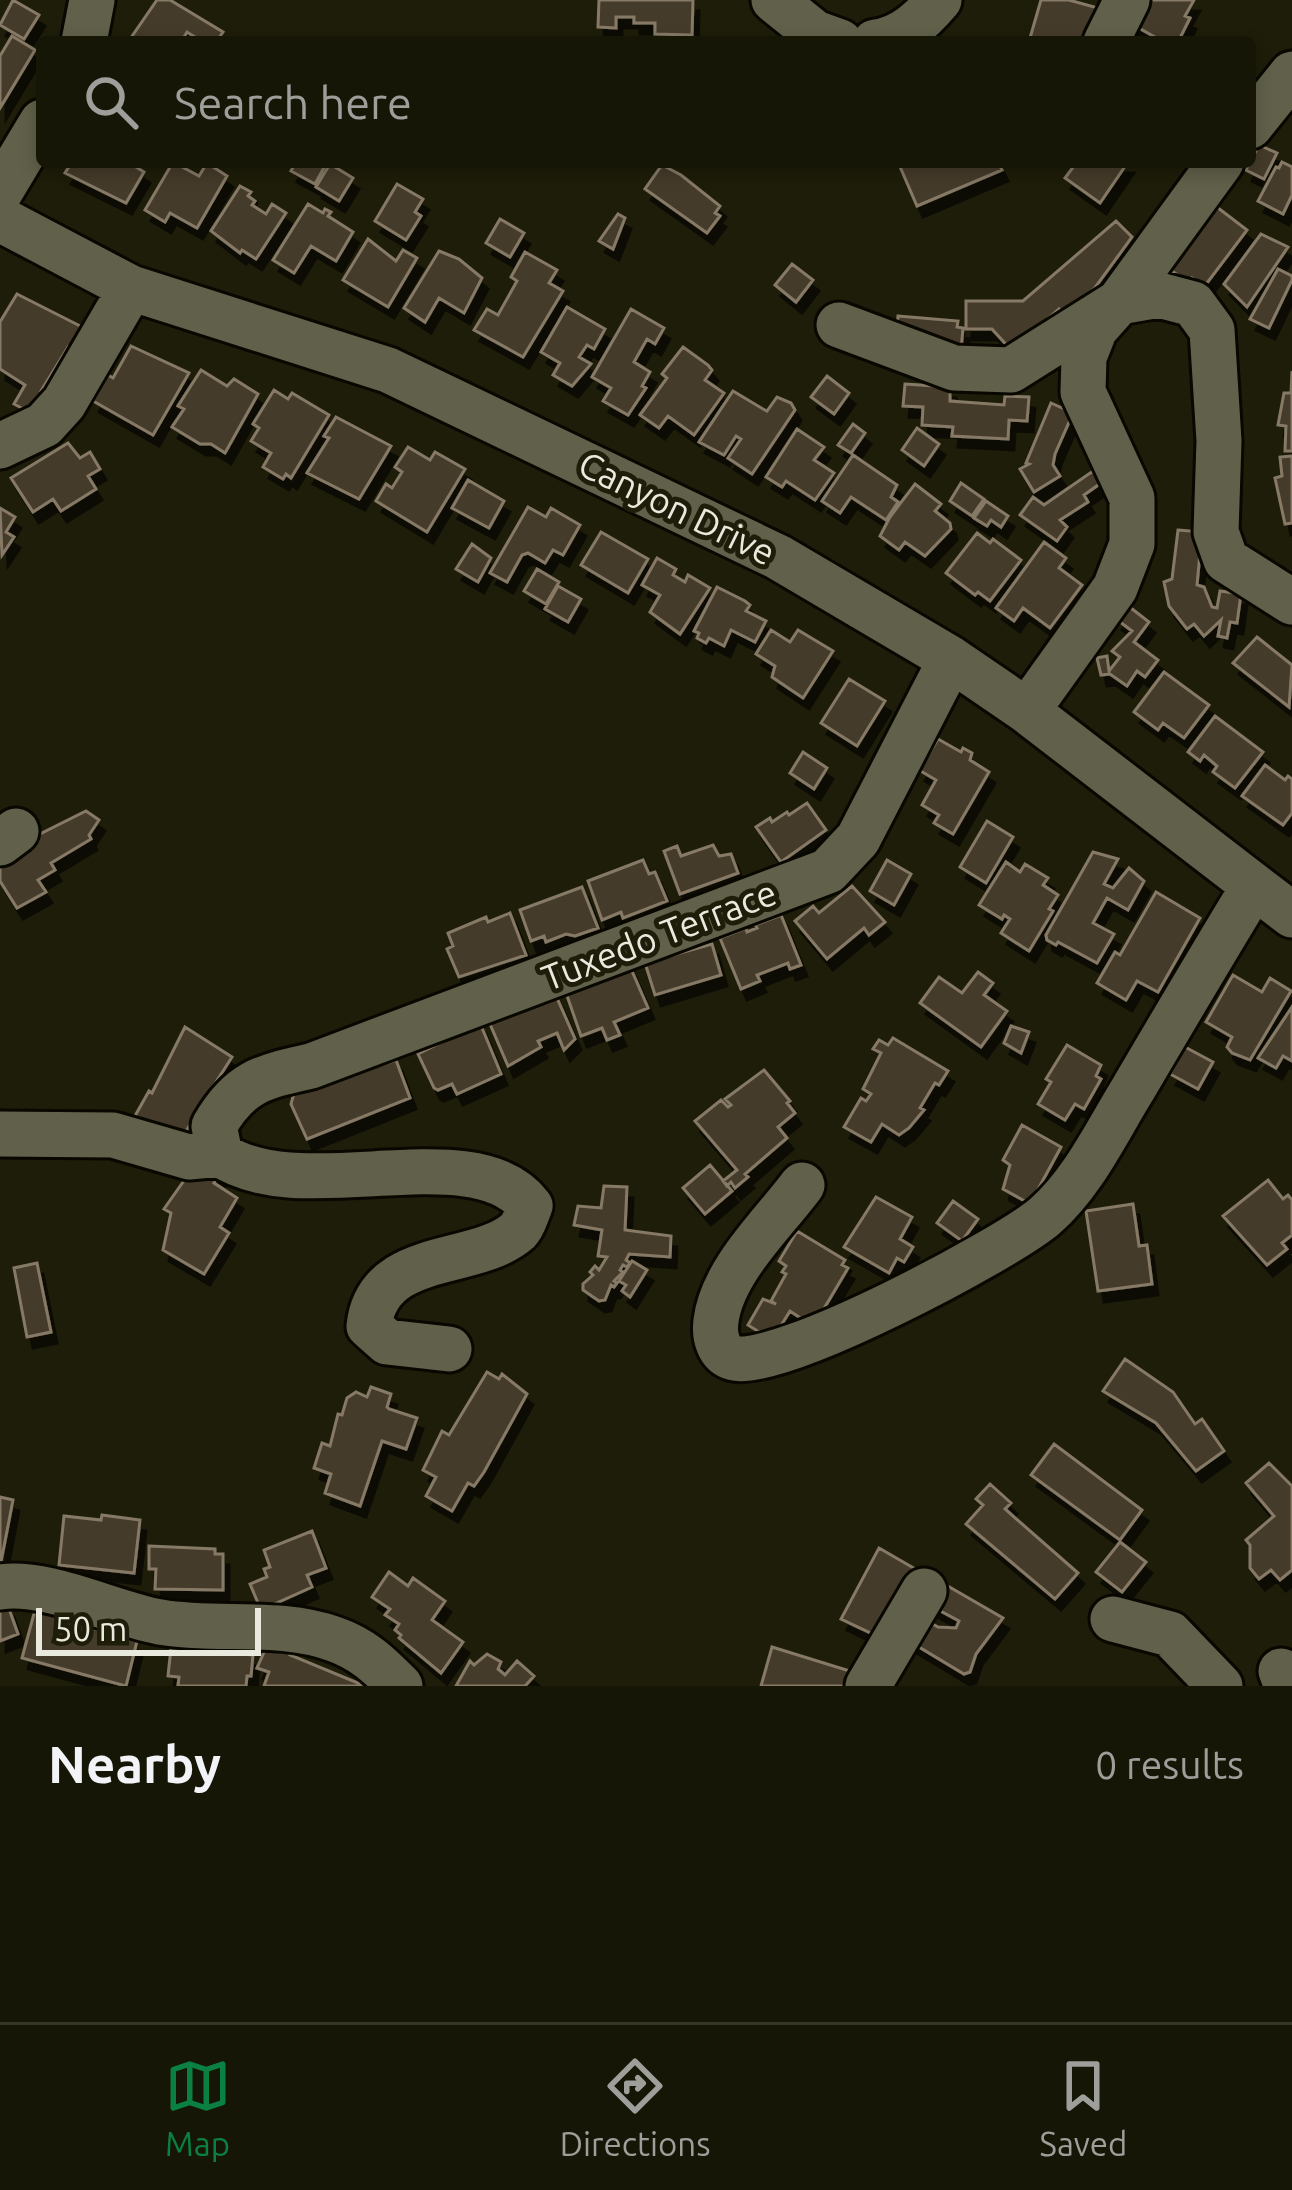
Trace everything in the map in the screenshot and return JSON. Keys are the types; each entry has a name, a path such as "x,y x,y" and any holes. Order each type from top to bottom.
{"street":[{"path":"85,36 92,0"},
{"path":"774,0 820,36"},
{"path":"896,36 922,20 939,0"},
{"path":"1109,36 1127,0"},
{"path":"1256,119 1292,74"},
{"path":"0,192 36,132"},
{"path":"1027,711 1115,588 1132,544 1132,498 1083,392 1084,357 1095,329 1120,302 1217,168"},
{"name":"Canyon Drive","path":"0,219 131,288 388,370 778,557 950,658 1027,711 1292,915"},
{"path":"0,446 44,425 64,403 131,288"},
{"path":"839,325 954,368 1011,370 1120,302 1159,295 1193,304 1212,330 1219,441 1216,532 1226,560 1292,602"},
{"name":"Tuxedo Terrace","path":"220,1154 214,1126 228,1101 257,1078 310,1066 828,871 858,839 950,658"},
{"path":"802,1185 728,1283 716,1317 716,1336 731,1358 748,1359 801,1344 878,1310 1018,1236 1048,1213 1092,1156 1254,886"},
{"path":"0,1134 113,1135 189,1157 220,1154 238,1166 270,1175 448,1173 493,1179 518,1190 530,1206 521,1229 497,1244 451,1255 393,1281 372,1301 369,1326 387,1342 448,1349"},
{"path":"0,1587 43,1588 163,1622 305,1631 366,1652 400,1686"},
{"path":"868,1686 924,1591"},
{"path":"1113,1618 1170,1634 1220,1686"}],"building":[{"path":"13,0 39,15 24,39 0,25"},
{"path":"157,0 170,0 223,32 220,36 187,32 185,36 132,36"},
{"path":"599,0 693,0 692,35 655,34 655,23 634,23 634,17 616,17 616,28 598,27"},
{"path":"1041,0 1069,0 1098,8 1090,36 1031,36"},
{"path":"1145,0 1194,0 1181,36 1153,36 1128,22"},
{"path":"12,36 35,50 0,108 0,56"},
{"path":"1259,145 1277,153 1264,179 1246,170 1256,168"},
{"path":"1282,162 1292,167 1292,195 1283,214 1258,201"},
{"path":"68,168 138,168 144,172 126,203 65,173"},
{"path":"170,168 184,168 199,176 204,168 215,168 227,176 197,228 170,213 165,222 145,210"},
{"path":"293,168 324,168 315,184"},
{"path":"328,168 353,178 339,201 316,187"},
{"path":"660,168 668,168 720,206 715,213 720,216 707,233 645,189"},
{"path":"901,168 1002,170 917,206"},
{"path":"1072,168 1124,168 1100,203 1065,178"},
{"path":"397,184 423,199 415,212 421,216 406,240 375,221"},
{"path":"240,186 251,192 252,205 266,214 272,204 286,213 256,259 211,231"},
{"path":"1209,201 1247,230 1204,287 1192,278 1189,283 1162,264"},
{"path":"308,204 331,212 328,216 353,232 336,261 311,246 294,273 273,260"},
{"path":"618,214 625,218 613,249 599,241"},
{"path":"500,219 524,233 510,257 486,243"},
{"path":"1116,221 1132,237 1094,289 1064,315 1059,309 1012,351 992,329 966,329 966,301 1023,301"},
{"path":"1261,234 1288,247 1247,307 1224,284"},
{"path":"368,239 396,261 403,250 417,258 388,307 343,280"},
{"path":"439,251 459,259 482,278 464,313 439,298 425,322 404,308"},
{"path":"525,252 557,270 549,283 563,291 523,357 474,330 487,309 498,315 517,281 511,277"},
{"path":"792,264 813,280 796,302 775,285"},
{"path":"1278,269 1292,280 1269,328 1250,319"},
{"path":"17,294 88,330 74,351 68,347 41,391 50,396 31,413 14,404 25,385 0,369 0,322"},
{"path":"567,307 605,329 594,349 587,345 579,357 591,364 572,386 553,375 560,363 541,352"},
{"path":"631,309 664,328 655,344 647,339 634,362 650,372 642,386 646,388 628,415 603,401 611,388 592,377"},
{"path":"898,316 958,321 957,327 963,328 961,350 896,340"},
{"path":"131,346 189,373 153,435 93,401"},
{"path":"683,347 708,365 712,370 705,380 724,393 694,435 668,416 659,428 640,415"},
{"path":"201,370 227,386 234,379 258,394 225,453 172,427 184,409 178,406"},
{"path":"1292,371 1292,451 1285,451 1286,426 1278,425 1284,393 1291,393"},
{"path":"827,376 849,393 834,414 811,397"},
{"path":"905,384 950,387 950,401 1004,405 1005,396 1029,397 1027,421 1009,420 1008,439 952,436 953,427 922,425 923,407 903,406"},
{"path":"274,390 288,399 292,393 329,415 291,478 286,474 283,479 263,467 271,453 251,441 259,428 253,424"},
{"path":"733,391 767,411 777,397 795,410 752,474 728,458 741,439 736,436 724,455 699,442"},
{"path":"1051,403 1073,413 1055,454 1053,465 1060,476 1034,492 1020,469 1029,464"},
{"path":"336,417 391,446 359,499 307,473"},
{"path":"853,424 865,433 851,453 838,445"},
{"path":"917,428 939,444 924,466 902,450"},
{"path":"797,429 824,447 814,460 834,473 815,500 786,481 782,487 766,477"},
{"path":"68,443 80,458 90,452 100,469 88,476 96,489 61,511 53,499 33,512 11,478"},
{"path":"408,447 430,460 435,452 465,469 427,532 376,501 386,484 392,488 402,472 395,467"},
{"path":"853,455 897,485 891,497 898,502 886,520 851,497 840,513 822,501"},
{"path":"1292,456 1292,523 1285,524 1275,478 1282,476 1280,457"},
{"path":"1093,471 1101,483 1084,495 1088,502 1060,520 1067,527 1057,541 1020,515 1033,497 1044,505"},
{"path":"468,480 504,501 489,528 452,508"},
{"path":"961,483 984,499 972,516 950,501"},
{"path":"915,484 941,504 935,511 951,529 925,556 905,542 899,550 880,536"},
{"path":"986,501 1008,516 1001,527 974,518"},
{"path":"528,507 546,517 551,508 580,525 563,555 553,550 545,563 528,553 522,555 507,582 490,573"},
{"path":"0,508 15,517 6,532 14,537 2,555"},
{"path":"1178,530 1202,532 1197,585 1204,587 1212,607 1217,608 1220,591 1241,594 1237,623 1230,622 1227,638 1218,636 1221,620 1204,636 1194,624 1187,629 1169,606 1164,582 1172,579"},
{"path":"601,532 648,559 628,593 581,565"},
{"path":"977,533 1021,560 990,601 946,573"},
{"path":"1044,542 1066,558 1059,568 1082,585 1050,628 1023,608 1014,621 996,608"},
{"path":"472,544 491,558 478,582 456,569"},
{"path":"657,558 676,569 673,575 685,582 688,575 710,588 680,634 650,612 660,595 642,585"},
{"path":"537,569 559,582 546,604 524,591"},
{"path":"558,586 581,599 568,622 545,609"},
{"path":"717,587 745,601 750,605 746,611 766,621 755,642 731,630 724,646 697,638 699,633 694,631"},
{"path":"1127,605 1149,622 1134,642 1158,660 1145,677 1137,671 1127,686 1110,674 1101,675 1097,658 1107,656 1109,671 1120,657 1112,651 1132,631 1116,619"},
{"path":"771,630 790,642 798,630 833,651 803,698 772,677 775,666 756,654"},
{"path":"1257,637 1292,665 1289,707 1233,663"},
{"path":"1164,672 1209,705 1184,738 1163,723 1158,730 1134,712"},
{"path":"849,679 885,701 857,746 821,723"},
{"path":"1215,716 1263,752 1235,788 1213,772 1217,766 1204,755 1200,761 1188,752"},
{"path":"938,739 972,753 970,760 989,772 953,834 934,823 939,815 922,805 936,780 919,770"},
{"path":"803,752 827,768 814,789 790,773"},
{"path":"1265,765 1285,780 1292,779 1292,813 1283,825 1242,796"},
{"path":"807,803 826,830 781,862 756,827"},
{"path":"86,811 99,820 91,839 51,863 55,870 38,880 46,892 17,908 0,881 0,854"},
{"path":"987,821 1013,837 986,883 960,867"},
{"path":"713,845 719,856 731,854 738,873 680,894 664,851 677,846 681,856"},
{"path":"1093,852 1118,859 1104,884 1113,888 1129,868 1144,881 1128,910 1107,898 1093,923 1114,934 1097,963 1056,945 1046,935"},
{"path":"643,860 649,874 655,872 667,901 623,918 621,912 602,920 588,881"},
{"path":"887,860 911,874 894,905 870,891"},
{"path":"1006,862 1020,872 1025,864 1048,878 1043,885 1058,895 1029,951 1001,933 1010,919 979,905"},
{"path":"852,886 885,922 869,935 864,928 827,959 795,921 813,906 819,913"},
{"path":"582,887 598,928 546,942 544,936 531,941 520,910"},
{"path":"1156,892 1200,918 1158,992 1137,981 1126,1000 1097,983 1115,952 1120,955"},
{"path":"510,913 526,955 459,977 447,949 453,946 448,933"},
{"path":"781,915 801,965 790,969 788,963 757,975 760,981 741,989 720,938 746,928 747,932"},
{"path":"712,944 721,975 655,995 645,963"},
{"path":"628,962 648,1008 614,1022 620,1035 607,1040 602,1028 581,1036 564,987"},
{"path":"978,972 993,983 984,995 1007,1011 981,1047 920,1003 939,977 962,993"},
{"path":"1233,975 1262,992 1270,978 1291,991 1250,1060 1232,1053 1227,1047 1232,1037 1206,1022"},
{"path":"541,993 546,1003 557,998 575,1039 564,1050 557,1033 538,1041 541,1047 508,1066 487,1017"},
{"path":"1292,1007 1292,1061 1283,1056 1276,1068 1258,1058"},
{"path":"480,1023 501,1074 457,1094 452,1084 434,1088 418,1054"},
{"path":"1011,1026 1029,1032 1021,1053 1004,1043"},
{"path":"185,1027 232,1057 207,1096 212,1099 199,1109 181,1140 135,1116"},
{"path":"893,1038 948,1071 939,1085 935,1083 920,1108 924,1110 909,1128 899,1135 882,1124 871,1142 844,1127 861,1098 866,1101 871,1094 863,1089 881,1053 873,1049 879,1040 888,1045"},
{"path":"1067,1045 1101,1065 1096,1076 1101,1079 1084,1109 1075,1104 1065,1120 1038,1104 1051,1082 1046,1079"},
{"path":"1185,1047 1213,1062 1198,1089 1170,1074"},
{"path":"396,1060 410,1098 307,1139 291,1104 294,1093"},
{"path":"764,1070 795,1113 778,1127 787,1138 735,1188 731,1182 727,1186 723,1181 737,1170 695,1121 721,1100 731,1105 725,1099"},
{"path":"1022,1125 1061,1147 1030,1204 1003,1189 1010,1165 1003,1160"},
{"path":"710,1165 732,1191 705,1214 683,1188"},
{"path":"221,1173 214,1183 237,1198 220,1227 229,1233 204,1274 163,1250 171,1213 164,1209 188,1175"},
{"path":"1268,1180 1283,1199 1288,1195 1292,1200 1292,1235 1282,1243 1287,1249 1267,1265 1223,1216"},
{"path":"604,1186 627,1187 625,1230 671,1236 670,1257 629,1254 626,1260 630,1263 623,1265 617,1283 599,1301 583,1290 583,1284 607,1257 598,1256 602,1230 574,1225 578,1206 601,1208"},
{"path":"876,1197 912,1217 900,1239 913,1247 904,1262 897,1258 889,1273 844,1247"},
{"path":"953,1201 978,1219 962,1241 937,1223"},
{"path":"1133,1204 1139,1246 1147,1245 1152,1284 1098,1291 1086,1211"},
{"path":"797,1231 845,1260 842,1265 848,1268 816,1322 808,1323 790,1311 772,1340 748,1325 763,1299 776,1304 771,1301 786,1274 782,1272 786,1266 779,1261"},
{"path":"632,1261 647,1270 630,1297 619,1281"},
{"path":"37,1263 51,1332 27,1337 14,1268"},
{"path":"1125,1359 1173,1392 1195,1424 1202,1419 1224,1451 1196,1471 1156,1423 1103,1391"},
{"path":"487,1372 499,1379 502,1374 527,1394 484,1472 474,1486 468,1483 452,1511 426,1496 436,1477 423,1470 442,1431 449,1435"},
{"path":"371,1387 391,1394 389,1409 417,1418 406,1449 382,1441 360,1506 325,1493 331,1474 314,1468 322,1443 330,1446 347,1398 356,1392 367,1397"},
{"path":"1054,1444 1142,1510 1120,1540 1031,1475"},
{"path":"1269,1463 1292,1486 1292,1570 1280,1580 1271,1570 1259,1579 1250,1568 1246,1540 1274,1516 1246,1483"},
{"path":"990,1484 1011,1503 1005,1509 1078,1573 1055,1599 966,1524 983,1505 976,1499"},
{"path":"0,1497 13,1500 0,1567"},
{"path":"102,1515 140,1520 134,1573 59,1565 64,1516 101,1520"},
{"path":"312,1531 326,1568 307,1575 312,1587 261,1610 250,1584 267,1577 264,1569 270,1567 264,1550"},
{"path":"1120,1542 1146,1562 1122,1592 1096,1572"},
{"path":"149,1546 215,1549 215,1554 223,1554 223,1590 155,1589 156,1569 149,1569"},
{"path":"879,1548 917,1570 875,1635 841,1619"},
{"path":"389,1572 408,1586 413,1578 445,1601 432,1620 463,1642 441,1673 399,1638 395,1630 399,1624 385,1615 390,1609 372,1597"},
{"path":"946,1585 1003,1618 976,1654 970,1672 964,1674 909,1641 922,1618 938,1627 956,1628 959,1621 933,1607"},
{"path":"8,1606 18,1634 0,1641 0,1609"},
{"path":"35,1610 60,1617 58,1622 137,1641 126,1686 22,1658"},
{"path":"269,1641 292,1650 290,1655 365,1686 264,1686 269,1672 257,1668"},
{"path":"772,1647 853,1672 849,1686 761,1686"},
{"path":"171,1648 253,1655 251,1676 246,1686 178,1686 179,1677 168,1676"},
{"path":"487,1654 501,1662 498,1669 505,1675 517,1661 534,1676 525,1686 456,1686 470,1661 474,1665"}]}
